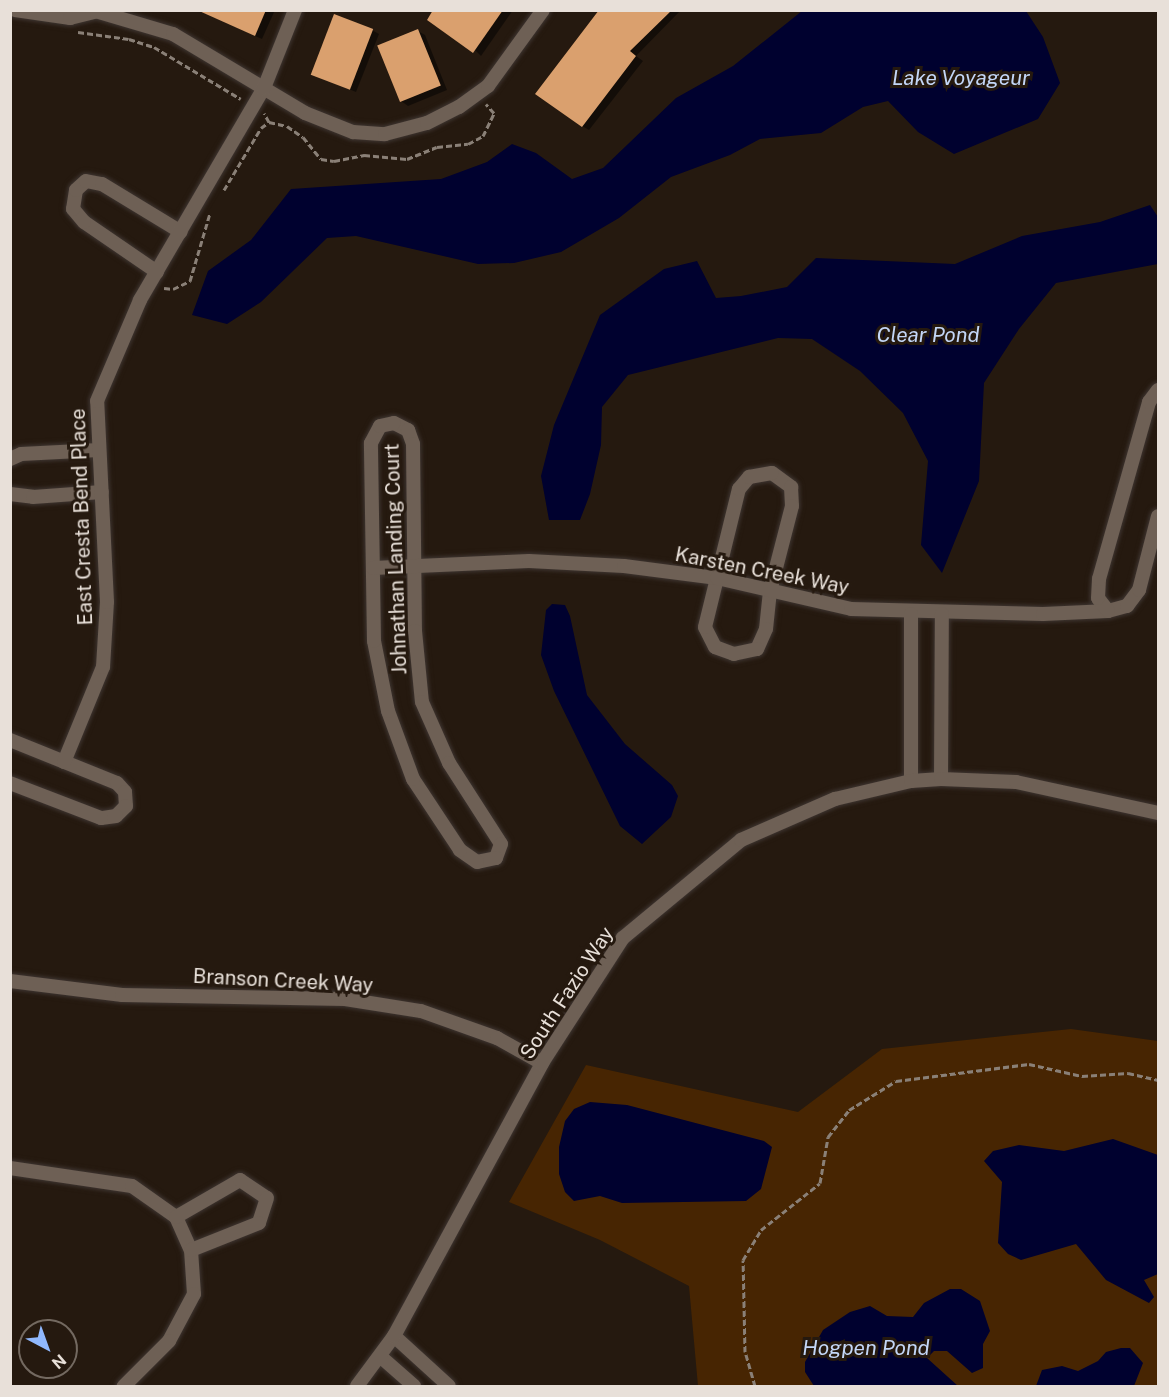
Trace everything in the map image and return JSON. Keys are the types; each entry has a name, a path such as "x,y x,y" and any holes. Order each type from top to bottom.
{"street":[{"path":"15,10 70,18 93,11 173,34 305,113 353,132 385,134 427,123 459,107 488,86 543,10"},
{"name":"East Cresta Bend Place","path":"64,762 103,667 107,602 97,401 154,277 264,88 295,10"},
{"path":"154,277 84,222 73,209 76,190 86,181 102,184 181,231"},
{"path":"1158,390 1149,402 1100,579 1098,598 1108,611 1127,606 1139,590 1158,516"},
{"name":"Johnathan Landing Court","path":"394,423 408,430 413,444 414,566 422,702 449,763 501,844 496,858 477,862 460,850 413,779 388,711 374,640 373,568 371,443 380,426 394,423"},
{"path":"10,459 21,454 99,450"},
{"path":"772,473 791,487 792,506 770,591 766,629 757,649 734,654 715,646 705,627 717,578 739,489 749,477 772,473"},
{"path":"10,494 33,497 102,492"},
{"name":"Karsten Creek Way","path":"373,568 529,561 624,566 717,578 850,609 911,614 1108,611"},
{"path":"911,614 911,781"},
{"path":"941,779 942,614"},
{"path":"10,740 117,783 124,792 126,806 117,816 101,818 10,783"},
{"name":"South Fazio Way","path":"357,1386 381,1357 394,1336 542,1064 623,938 732,847 835,799 911,781 941,779 1016,782 1158,813"},
{"name":"Branson Creek Way","path":"10,981 122,995 345,999 421,1011 497,1038 542,1064"},
{"path":"10,1168 132,1186 176,1216 191,1250 194,1294 169,1341 124,1386"},
{"path":"176,1216 240,1180 267,1198 259,1223 191,1250"},
{"path":"394,1336 449,1386"},
{"path":"381,1357 414,1386"}],"path":[{"path":"69,31 129,39 154,47 254,105 269,122 261,128 220,195"},
{"path":"154,277 173,289 190,281 214,205"},
{"path":"755,1386 744,1352 743,1260 761,1230 820,1183 828,1137 849,1110 896,1082 1029,1064 1082,1076 1128,1073 1158,1080"}],"shaded area":[{"path":"1071,1029 1158,1041 1158,1386 698,1386 689,1286 600,1240 509,1202 586,1065 798,1112 882,1049"}],"water":[{"name":"Lake Voyageur","path":"802,11 1026,11 1043,37 1060,83 1038,119 954,154 918,132 888,101 863,107 821,133 760,139 730,155 671,177 619,218 561,252 514,263 478,264 356,236 327,238 261,302 227,324 192,315 208,271 251,240 291,189 441,179 487,162 512,144 536,153 572,179 603,168 676,98 733,66"},
{"name":"Clear Pond","path":"1150,205 1158,217 1158,264 1056,283 1019,329 984,383 979,481 942,573 921,545 928,461 903,413 860,371 812,339 778,338 628,375 602,407 601,445 590,494 580,520 549,520 541,476 554,425 600,315 664,269 697,261 716,298 741,296 787,287 816,258 955,264 1022,236 1100,222"},
{"path":"552,604 565,605 570,616 587,695 625,744 672,785 678,796 671,817 642,844 620,826 554,691 541,655 546,610"},
{"path":"590,1102 627,1105 764,1141 772,1147 761,1189 746,1201 622,1203 600,1196 574,1201 565,1192 559,1174 559,1147 565,1121 574,1109"},
{"path":"1113,1139 1158,1155 1158,1274 1144,1280 1154,1297 1149,1303 1106,1280 1076,1244 1021,1260 1008,1254 998,1243 1002,1182 984,1161 993,1151 1019,1145 1064,1151"},
{"name":"Hogpen Pond","path":"950,1289 961,1289 980,1301 990,1331 983,1344 983,1368 972,1373 947,1351 934,1351 927,1358 958,1386 814,1386 805,1372 805,1362 823,1330 850,1312 870,1306 887,1316 913,1317 924,1303"},
{"path":"1130,1348 1143,1363 1134,1386 1036,1386 1042,1370 1062,1366 1078,1371 1098,1361 1106,1352"}],"building":[{"path":"197,10 266,10 255,36"},
{"path":"433,10 503,10 473,53 427,20"},
{"path":"599,10 672,10 630,51 636,56 582,127 535,94"},
{"path":"334,14 373,29 350,90 311,75"},
{"path":"418,29 441,86 400,102 377,45"}]}
